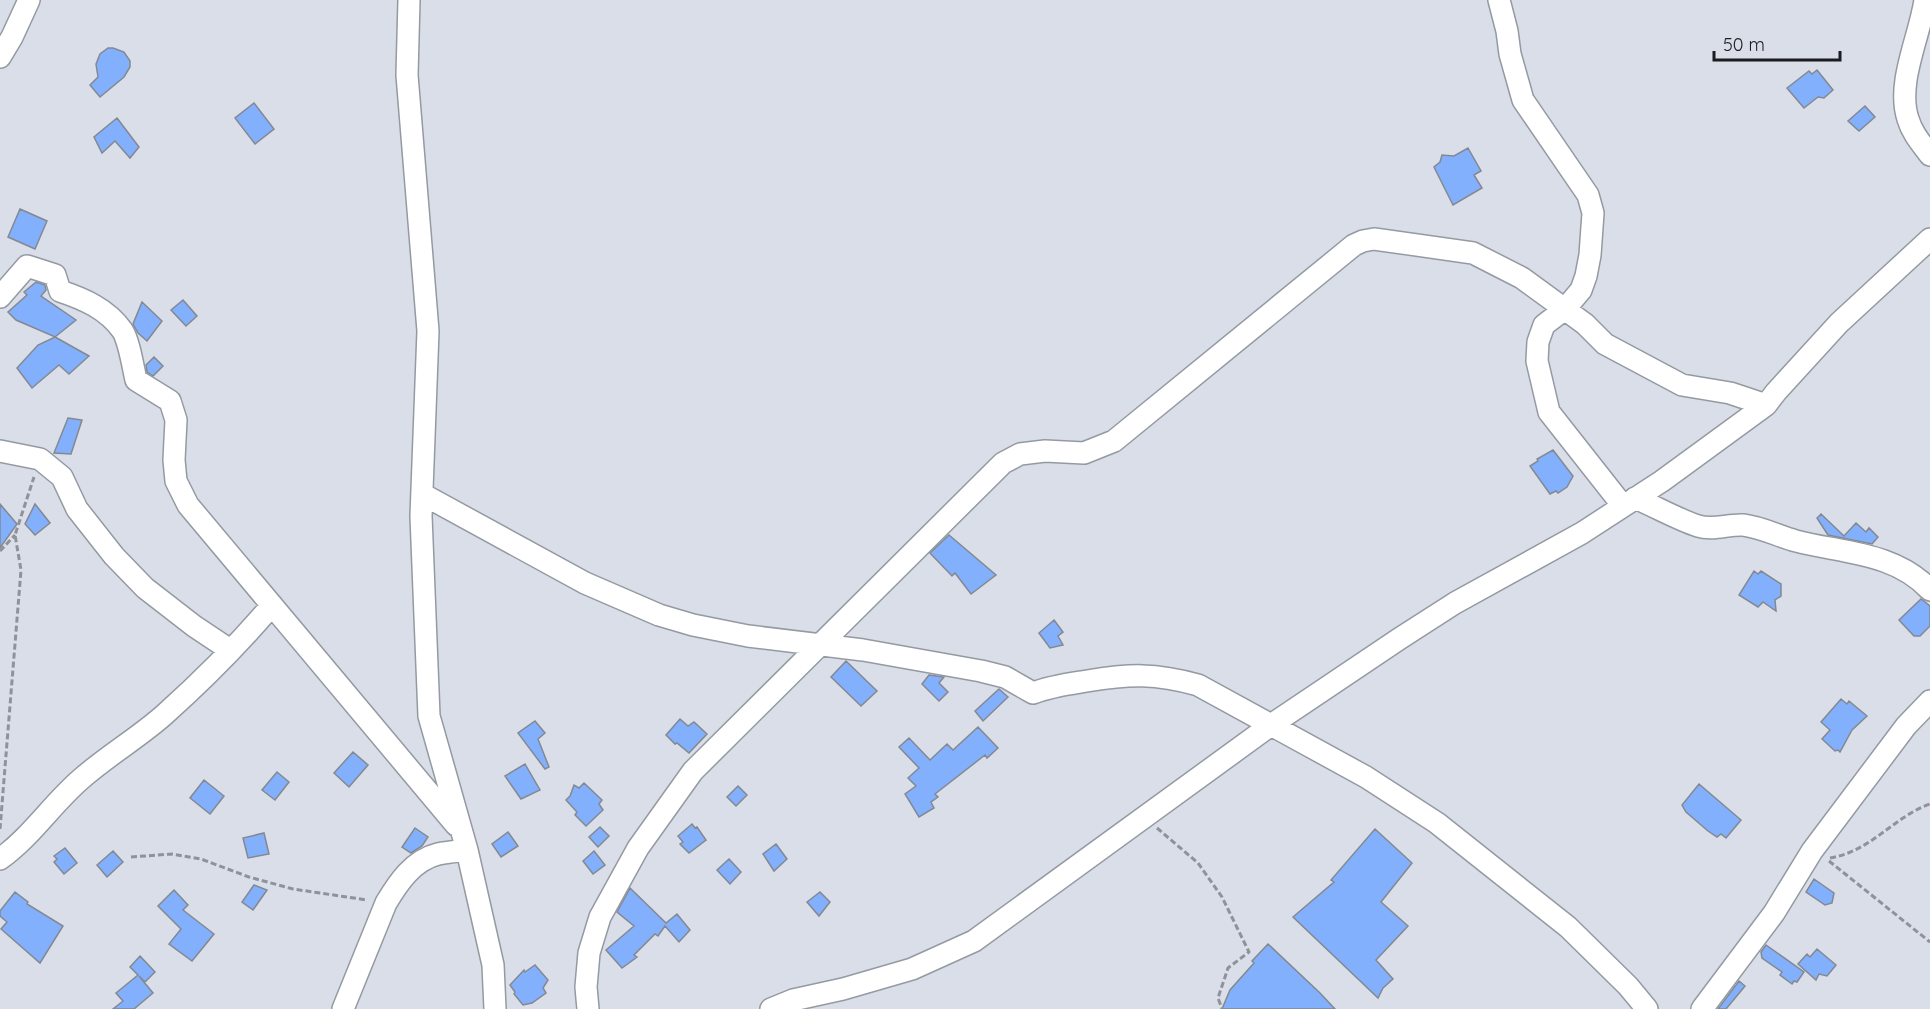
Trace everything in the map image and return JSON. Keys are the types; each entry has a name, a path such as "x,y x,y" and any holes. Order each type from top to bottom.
{"street":[{"path":"0,57 29,0"},
{"path":"409,0 407,75 428,331 421,516 429,716 464,841 493,965 495,1009"},
{"path":"1499,0 1510,54 1523,100 1588,195 1593,213 1590,255 1581,290 1565,309 1545,325 1538,342 1537,361 1550,412 1629,502 1699,526 1754,527 1806,543 1865,554 1905,569 1921,580 1930,590"},
{"path":"1925,0 1923,17 1910,56 1905,86 1907,117 1915,136 1930,154"},
{"path":"588,1009 586,987 589,953 600,917 638,848 693,771 820,644 1003,463 1020,454 1045,451 1084,453 1114,441 1354,245 1374,239 1473,253 1522,278 1585,324 1605,344 1682,385 1730,393 1766,405"},
{"path":"771,1009 793,1000 843,989 912,969 974,941 1271,725 1455,603 1582,533 1766,405 1839,323 1930,239"},
{"path":"0,297 27,266 55,275 60,291 84,299 103,311 123,332 136,380 170,401 176,420 174,460 176,481 188,505 464,841"},
{"path":"0,451 40,459 62,477 77,509 114,556 145,588 194,626 230,650"},
{"path":"422,491 424,495 585,584 659,615 726,632 782,642 820,644 981,671 1005,677 1033,693 1053,686 1129,675 1172,677 1198,685 1366,777 1437,823 1568,927 1628,986 1647,1009"},
{"path":"0,859 25,838 68,790 162,716 230,650 272,605"},
{"path":"1702,1009 1774,913 1807,859 1846,806 1906,726 1930,701"},
{"path":"343,1009 386,903 394,889 417,864 464,841"}],"path":[{"path":"0,551 15,535 40,459"},
{"path":"0,829 21,570 15,535"},
{"path":"1930,804 1912,812 1866,846 1827,859 1930,942"},
{"path":"1144,818 1198,863 1222,897 1249,952 1228,968 1218,998 1222,1009"},
{"path":"131,857 172,854 201,859 249,877 293,889 386,903"}],"building":[{"path":"108,48 124,52 130,61 130,67 124,77 100,97 90,85 98,77 96,64 100,54"},
{"path":"1817,70 1833,90 1824,98 1818,97 1804,108 1787,88 1809,71 1812,74"},
{"path":"254,103 274,129 255,144 235,118"},
{"path":"1865,106 1875,117 1859,131 1848,121"},
{"path":"117,118 139,147 130,158 115,141 102,153 94,137"},
{"path":"1468,148 1481,171 1474,175 1482,188 1453,205 1434,167 1440,162 1442,155 1454,156"},
{"path":"20,209 47,221 35,249 8,237"},
{"path":"36,282 45,285 46,290 41,296 76,320 55,337 16,320 8,312 27,295 24,292"},
{"path":"183,300 197,316 186,326 171,310"},
{"path":"142,302 162,321 147,341 138,333 133,324"},
{"path":"55,337 89,356 69,374 59,365 32,388 17,368 38,345"},
{"path":"154,357 163,366 153,376 147,372 146,365"},
{"path":"68,418 82,420 71,454 54,453"},
{"path":"1553,450 1573,476 1567,487 1558,493 1556,491 1550,494 1530,466"},
{"path":"0,504 17,524 0,548"},
{"path":"35,504 50,523 35,535 25,524"},
{"path":"1821,514 1844,536 1856,523 1866,532 1869,528 1878,537 1872,544 1828,535 1817,518"},
{"path":"949,535 996,575 971,594 955,573 952,576 930,553"},
{"path":"1754,571 1758,574 1761,571 1781,584 1781,596 1775,600 1776,611 1763,602 1758,607 1739,595"},
{"path":"1921,599 1930,606 1930,626 1920,636 1914,636 1899,620"},
{"path":"1054,620 1063,632 1058,636 1063,645 1050,648 1039,633"},
{"path":"846,661 877,691 861,706 831,677"},
{"path":"929,675 944,677 939,683 948,692 939,701 922,684"},
{"path":"999,689 1008,697 983,721 975,711"},
{"path":"1841,699 1847,704 1849,701 1867,716 1852,730 1840,752 1835,751 1822,739 1830,730 1821,722"},
{"path":"680,719 688,726 694,722 707,734 689,753 666,735"},
{"path":"535,721 545,733 538,739 549,767 545,769 518,733"},
{"path":"978,727 998,748 987,758 985,755 935,794 938,797 931,802 934,808 919,817 905,794 916,786 908,778 919,768 899,747 909,738 930,760 947,744 953,750"},
{"path":"353,752 368,765 349,787 334,773"},
{"path":"525,764 540,790 521,799 505,776"},
{"path":"277,772 289,782 275,800 262,790"},
{"path":"204,780 224,796 210,814 190,798"},
{"path":"584,783 602,800 599,804 603,810 586,826 575,815 577,812 566,800 574,785 579,788"},
{"path":"1699,784 1741,820 1726,838 1721,834 1717,837 1708,831 1686,812 1682,805"},
{"path":"738,786 747,795 736,806 727,797"},
{"path":"692,824 706,840 689,853 680,844 683,842 678,836"},
{"path":"600,827 609,836 598,847 589,837"},
{"path":"415,828 428,837 422,846 411,853 402,847"},
{"path":"1375,829 1412,863 1381,902 1408,926 1376,960 1393,979 1383,988 1378,998 1293,917 1334,882 1331,880"},
{"path":"508,832 518,846 501,857 492,844"},
{"path":"264,833 269,854 248,858 243,838"},
{"path":"776,844 787,859 774,871 763,854"},
{"path":"65,848 77,863 64,874 54,862 57,859 54,856"},
{"path":"113,851 123,862 107,877 97,865"},
{"path":"594,851 605,865 593,874 583,861"},
{"path":"729,859 741,872 730,884 717,870"},
{"path":"1814,879 1834,893 1832,903 1825,905 1806,892"},
{"path":"254,885 267,890 253,910 242,902"},
{"path":"630,888 666,923 677,914 690,930 679,942 665,926 658,936 655,934 634,955 637,957 622,968 606,950 634,926 617,912"},
{"path":"174,890 188,905 183,910 214,934 192,961 169,944 181,929 158,906"},
{"path":"15,892 28,902 27,904 63,926 40,963 1,929 7,922 0,916 0,911"},
{"path":"820,892 830,902 819,916 807,902"},
{"path":"1268,944 1335,1009 1222,1009 1230,990"},
{"path":"1766,945 1804,972 1797,982 1794,981 1792,984 1780,975 1782,972 1762,958 1761,952"},
{"path":"1817,949 1836,965 1827,976 1819,974 1816,980 1798,964 1807,954 1810,957"},
{"path":"140,956 155,972 145,982 139,976 153,993 134,1009 113,1009 123,1001 116,993 138,975 130,967"},
{"path":"535,965 548,980 543,988 546,993 532,1003 523,1005 510,985 524,970 525,972"},
{"path":"1739,981 1745,986 1726,1009 1718,1009"}]}
